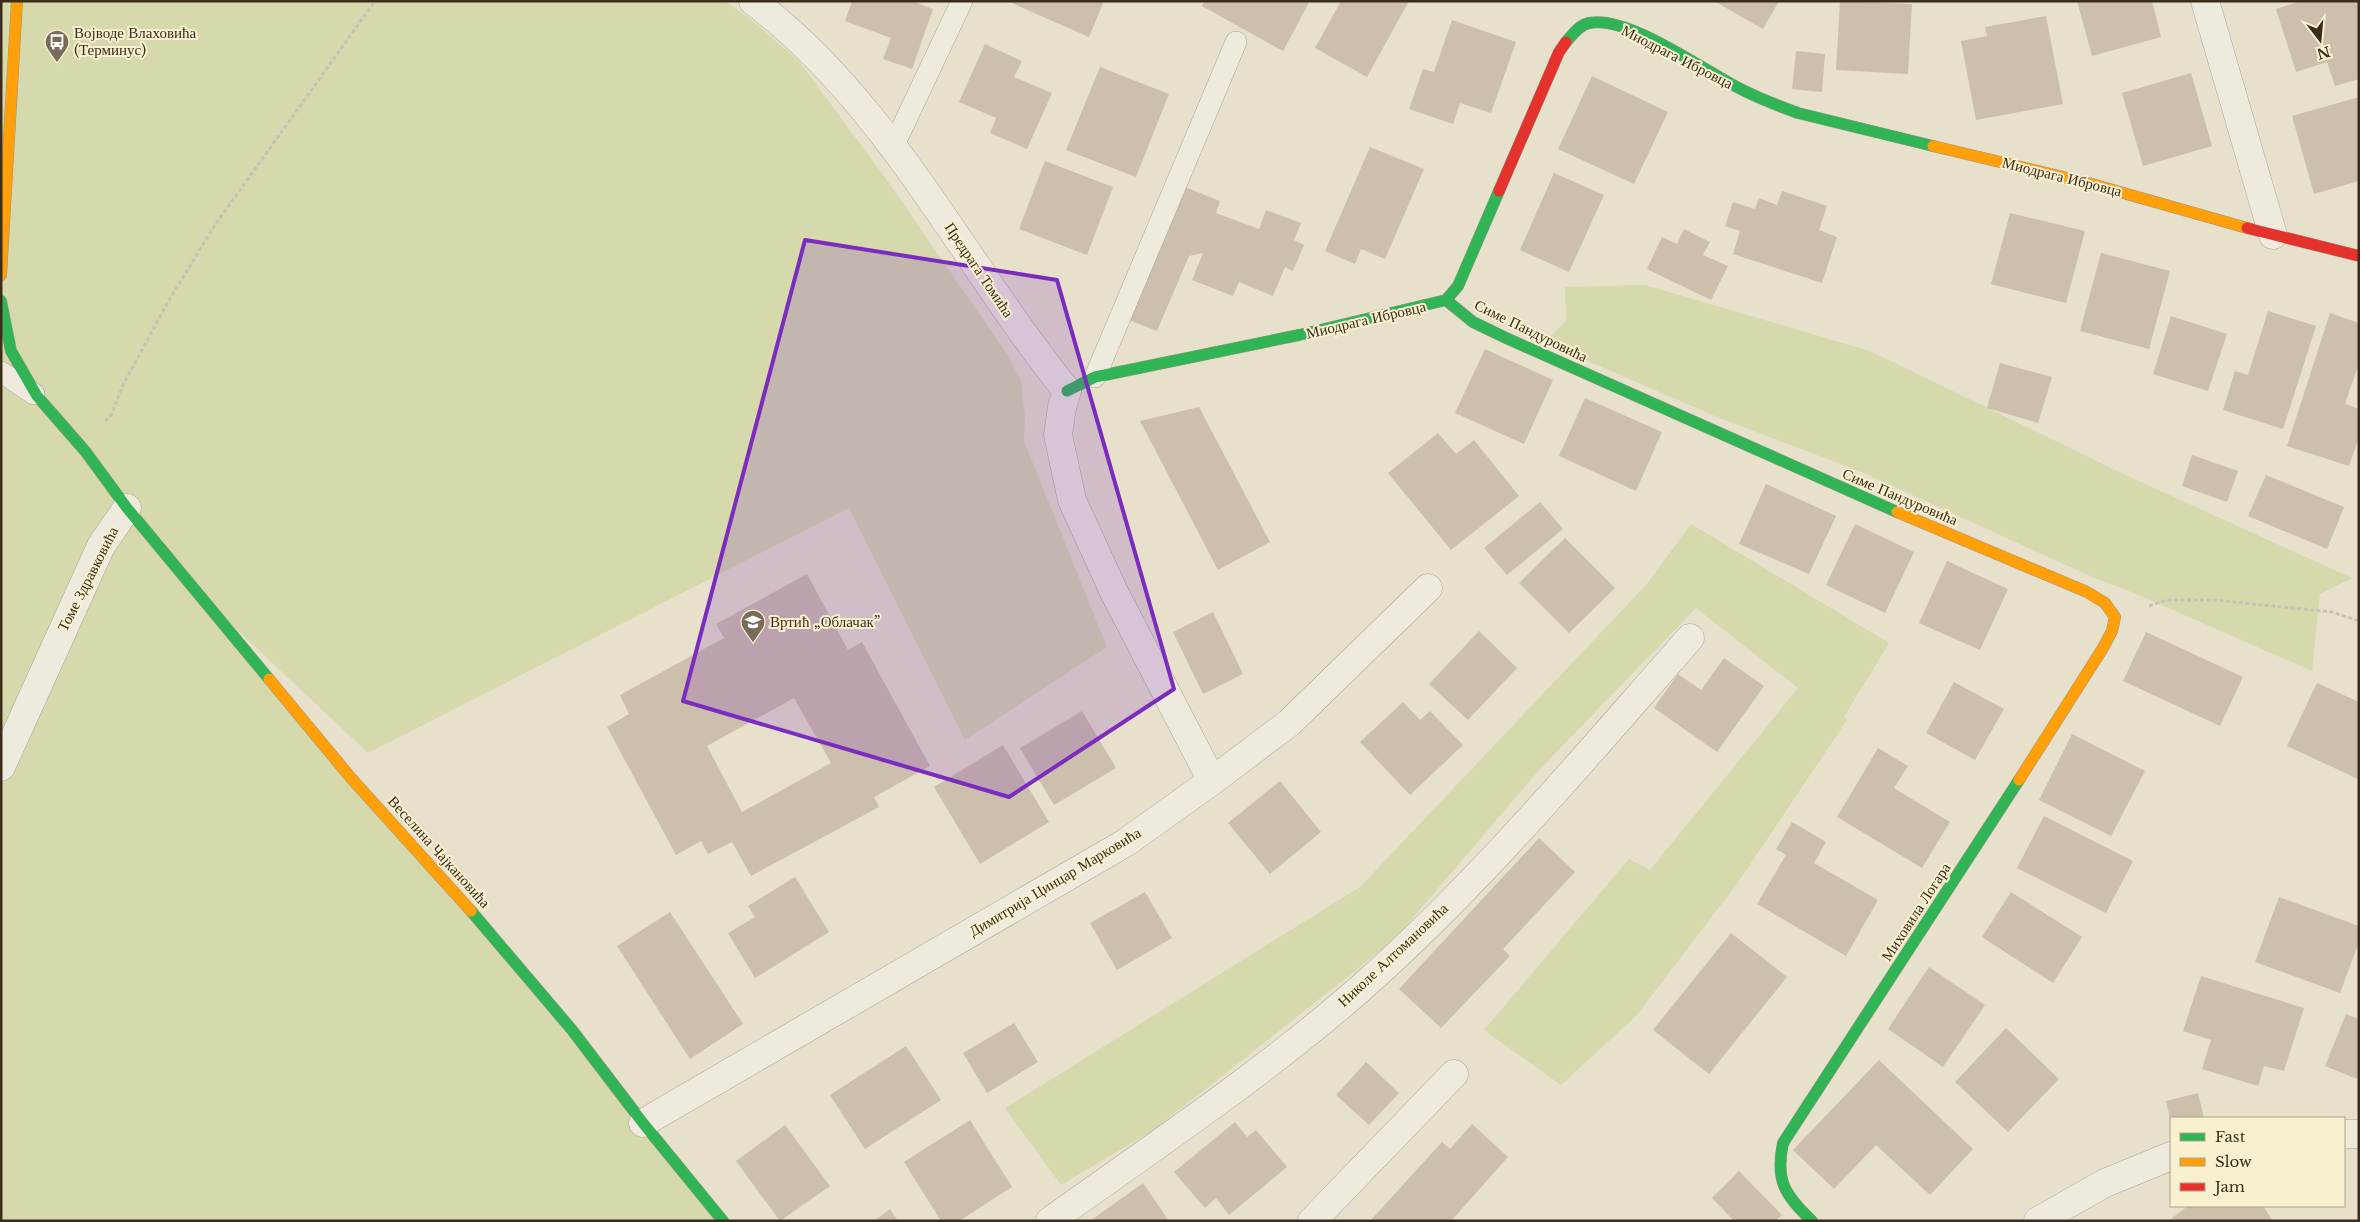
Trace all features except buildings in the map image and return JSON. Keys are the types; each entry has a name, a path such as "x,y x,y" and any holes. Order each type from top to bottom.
{"street":[{"path":"1,275 17,1"},
{"name":"Предрага Томића","path":"752,1 814,54 854,96 894,147 1032,347 1066,391"},
{"path":"2205,1 2273,235"},
{"name":"Миодрага Ибровца","path":"1066,391 1095,377 1299,335 1446,300 1458,286 1559,52 1576,30 1587,24 1599,22 1625,28 1764,101 1798,113 2088,183 2273,235 2359,256"},
{"name":"Симе Пандуровића","path":"1446,300 1473,322 1506,338 1836,486 2087,592 2105,603 2115,617"},
{"path":"1,301 3,319 11,351 36,396 86,451 127,508"},
{"path":"1066,391 1058,436 1072,500 1114,592 1212,782"},
{"name":"Томе Здравковића","path":"1,767 101,546 127,508"},
{"name":"Веселина Чајкановића","path":"127,508 351,778 476,916 572,1030 643,1123 723,1221"},
{"name":"Димитрија Цинцар Марковића","path":"643,1123 1125,843 1212,782 1289,723 1428,588"},
{"name":"Миховила Логара","path":"1812,1221 1792,1202 1780,1180 1778,1163 1783,1143 1982,838 2103,648 2112,631 2115,617"},
{"name":"Николе Алтомановића","path":"1050,1221 1266,1064 1360,989 1425,928 1523,826 1690,638"},
{"path":"1312,1221 1454,1074"},
{"path":"2345,1134 2359,1134"},
{"path":"2038,1221 2105,1183 2170,1156"}],"lane":[{"path":"894,147 962,1"},
{"path":"1095,377 1236,42"},
{"path":"1,372 36,396"}],"path":[{"path":"86,451 102,423 111,415 124,383 168,302 215,225 375,1"},
{"path":"2115,617 2166,600 2214,600 2332,612 2359,621"}],"highlighted area":[{"path":"805,240 1057,280 1174,689 1009,797 683,701"}],"green space":[{"path":"1,1 725,1 749,18 798,60 889,183 1007,354 1021,381 1025,417 1024,441 1107,647 965,740 849,508 368,753 198,593 723,1221 1,1221"},
{"path":"1645,285 1870,351 2132,478 2352,578 2320,594 2312,671 2134,593 2092,577 1864,473 1717,417 1542,341 1548,339 1566,321 1565,287"},
{"path":"1691,524 1889,643 1844,717 1847,720 1737,884 1636,1016 1561,1085 1484,1030 1629,859 1650,870 1798,688 1696,608 1539,770 1393,941 1152,1131 1061,1185 1005,1108 1360,887 1646,585"}],"traffic: fast":[{"path":"1566,42 1573,33 1585,24 1605,23 1623,27 1663,45 1743,90 1782,107 1798,113 1933,146"},
{"path":"1067,391 1095,377 1299,335 1446,300 1458,286 1499,191"},
{"path":"1446,300 1473,322 1506,338 1897,512"},
{"path":"1,301 11,351 37,396 85,451 127,508 269,679"},
{"path":"1812,1221 1795,1203 1784,1186 1780,1168 1783,1143 2019,780"},
{"path":"471,911 572,1030 643,1123 723,1221"}],"traffic: slow":[{"path":"1,275 17,1"},
{"path":"1933,146 2088,183 2247,228"},
{"path":"1897,512 2087,592 2105,603 2115,617 2112,631 2103,648 2019,780"},
{"path":"269,679 351,778 471,911"}],"traffic: jam":[{"path":"1499,191 1559,52 1566,42"},
{"path":"2247,228 2359,256"}],"place":[{"name":"Војводе Влаховића (Терминус)","path":"57,63"},
{"name":"Вртић „Облачак”","path":"753,643"}]}
